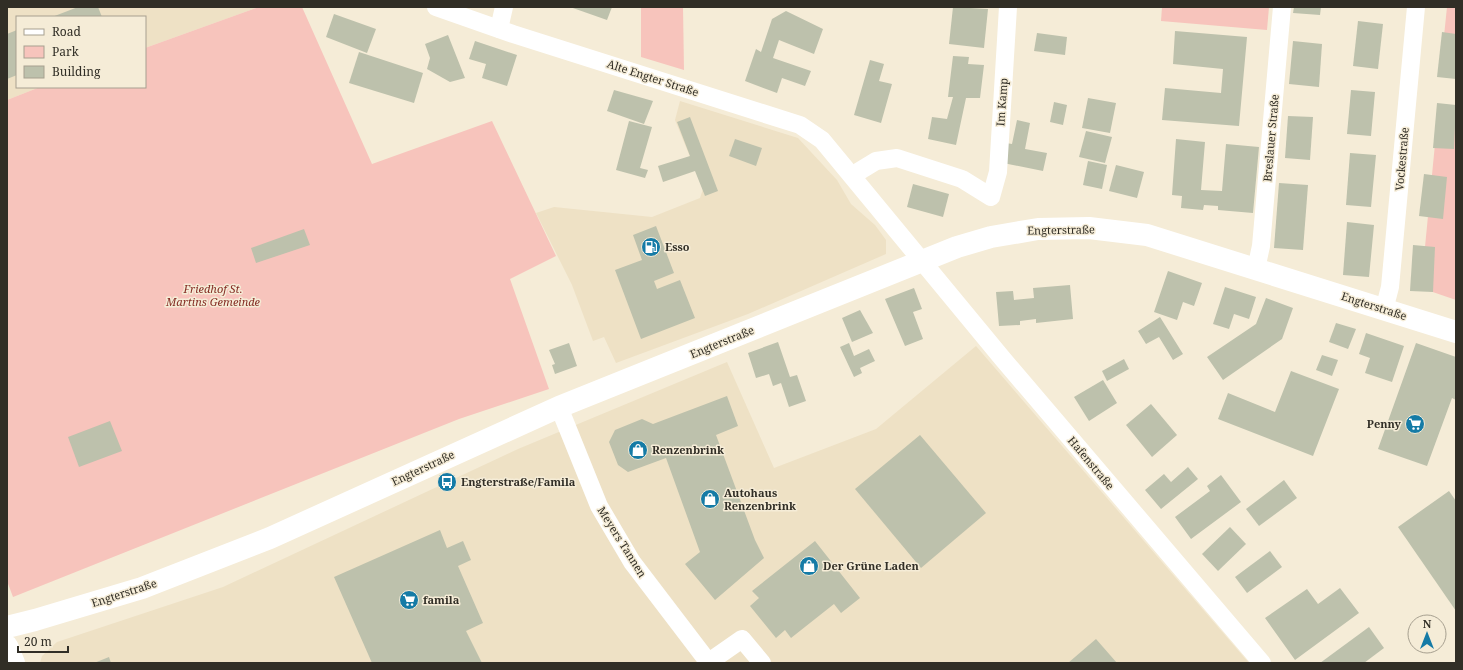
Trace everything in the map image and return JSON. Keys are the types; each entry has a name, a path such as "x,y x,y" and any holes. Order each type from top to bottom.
{"main road":[{"name":"Engterstraße","path":"7,627 142,588 270,538 559,407 957,247 991,237 1038,228 1080,228 1147,235 1456,332"},
{"path":"7,646 14,663"}],"street":[{"name":"Alte Engter Straße","path":"436,7 499,29 800,126 822,140 922,262"},
{"path":"499,29 504,7"},
{"name":"Im Kamp","path":"853,176 876,161 897,158 962,179 990,196 998,172 1008,7"},
{"name":"Breslauer Straße","path":"1256,269 1261,246 1282,7"},
{"name":"Vockestraße","path":"1384,310 1390,287 1416,7"},
{"name":"Hafenstraße","path":"922,262 1262,663"},
{"name":"Meyers Tannen","path":"559,407 599,506 632,562 709,663"},
{"path":"709,663 742,639 762,663"}],"shaded area":[{"path":"7,7 259,7 146,48 146,16 16,16 16,88 37,88 7,100"},
{"path":"680,101 798,138 837,180 851,204 875,225 886,240 886,254 748,314 616,363 604,337 593,341 572,285 536,213 554,207 652,217 700,198 703,189 675,120"},
{"path":"976,346 1249,663 40,663 42,656 57,642 223,587 518,449 727,362 774,468 876,429"}],"green space":[{"name":"Friedhof St. Martins Gemeinde","path":"259,7 302,7 372,164 492,121 556,256 510,279 549,389 459,419 13,597 7,581 7,100 37,88 146,88 146,48"},
{"path":"641,7 683,7 684,70 641,57"},
{"path":"1162,7 1269,7 1267,30 1161,21"},
{"path":"1447,7 1456,7 1456,68 1444,36"},
{"path":"1456,99 1456,300 1421,288 1435,144 1455,111"}],"building":[{"path":"78,7 98,7 102,16 55,16"},
{"path":"570,7 612,7 607,20"},
{"path":"953,7 988,9 984,48 949,44"},
{"path":"1294,7 1321,7 1320,15 1293,13"},
{"path":"786,11 823,29 814,54 779,40 773,58 811,71 805,86 782,78 777,93 745,81 756,49 761,52 772,19"},
{"path":"334,14 376,29 367,53 326,37"},
{"path":"1358,21 1383,24 1378,69 1353,66"},
{"path":"16,30 16,75 7,79 7,34"},
{"path":"1175,31 1247,37 1239,126 1162,120 1165,88 1221,93 1223,69 1173,64"},
{"path":"1442,32 1456,34 1456,79 1437,77"},
{"path":"1037,33 1067,37 1065,55 1034,51"},
{"path":"448,35 465,78 450,82 427,69 430,58 425,44"},
{"path":"475,41 517,55 507,86 482,78 486,64 469,59"},
{"path":"1293,41 1322,44 1319,87 1289,84"},
{"path":"359,52 423,73 414,103 349,83"},
{"path":"953,56 969,57 968,64 984,65 980,98 966,98 956,145 928,139 932,117 947,119 953,97 948,97"},
{"path":"870,60 884,64 879,81 892,84 881,123 854,115"},
{"path":"614,90 653,101 644,124 607,111"},
{"path":"1351,90 1375,92 1371,136 1347,134"},
{"path":"1088,98 1116,103 1110,133 1082,128"},
{"path":"1054,102 1067,105 1063,125 1050,122"},
{"path":"1437,103 1456,105 1454,149 1433,148"},
{"path":"1288,116 1313,117 1310,160 1285,158"},
{"path":"690,117 718,191 705,196 695,171 663,182 658,166 690,156 677,122"},
{"path":"1017,120 1030,123 1025,149 1047,153 1043,171 1003,163 1006,143 1012,144"},
{"path":"629,121 652,127 640,168 648,170 645,178 616,170"},
{"path":"1086,131 1112,137 1105,163 1079,157"},
{"path":"735,139 762,148 756,166 729,156"},
{"path":"1176,139 1205,142 1201,190 1222,191 1226,144 1259,147 1253,213 1218,210 1218,206 1204,205 1203,210 1181,208 1182,196 1172,195"},
{"path":"1350,153 1376,155 1371,207 1346,205"},
{"path":"1088,161 1107,165 1102,189 1083,185"},
{"path":"1116,165 1144,172 1137,198 1109,191"},
{"path":"1424,174 1447,177 1443,219 1419,216"},
{"path":"1279,183 1308,185 1303,250 1274,248"},
{"path":"913,184 949,194 943,217 907,207"},
{"path":"1347,222 1374,225 1369,277 1343,275"},
{"path":"656,226 674,273 654,281 657,289 680,280 695,318 641,339 615,270 642,260 633,235"},
{"path":"304,229 310,245 256,263 251,248"},
{"path":"1413,245 1435,247 1433,292 1410,291"},
{"path":"1168,271 1202,283 1194,306 1183,302 1177,320 1154,312"},
{"path":"1070,285 1073,319 1036,323 1036,319 1020,321 1020,325 999,326 996,292 1013,291 1014,300 1034,298 1033,288"},
{"path":"1225,287 1256,297 1249,319 1234,314 1229,329 1213,324"},
{"path":"914,288 922,309 913,312 923,339 905,346 885,299"},
{"path":"1266,298 1293,308 1282,339 1223,380 1207,357 1256,324"},
{"path":"860,310 873,333 852,342 842,318"},
{"path":"1160,317 1183,354 1173,360 1159,337 1146,344 1138,331"},
{"path":"1336,323 1356,329 1348,349 1329,342"},
{"path":"1366,333 1404,346 1392,382 1365,373 1370,358 1359,354"},
{"path":"778,342 790,377 797,375 806,401 789,407 781,383 773,386 769,374 756,378 748,353"},
{"path":"569,343 577,366 555,374 552,365 555,364 549,350"},
{"path":"849,343 854,356 869,349 875,361 860,368 862,373 854,377 840,347"},
{"name":"Penny","path":"1416,343 1456,357 1456,400 1452,398 1427,466 1378,449"},
{"path":"1322,355 1338,360 1332,376 1316,370"},
{"path":"1124,359 1129,369 1107,381 1102,371"},
{"path":"1291,371 1339,389 1313,456 1218,419 1228,393 1275,412"},
{"path":"1103,380 1117,403 1089,421 1074,397"},
{"name":"Autohaus Renzenbrink","path":"727,396 738,426 716,435 755,540 764,558 715,600 685,564 700,552 666,458 628,472 618,465 609,442 615,430 642,419 653,424"},
{"path":"1151,404 1177,435 1152,457 1126,425"},
{"path":"110,421 122,451 79,467 68,437"},
{"path":"920,435 986,513 921,568 855,489"},
{"path":"1188,467 1198,479 1161,509 1145,490 1164,474 1171,482"},
{"path":"1221,475 1241,502 1191,539 1175,517 1210,491 1207,486"},
{"path":"1284,480 1297,498 1259,526 1246,509"},
{"path":"1449,491 1456,501 1456,611 1398,527"},
{"path":"1230,527 1246,544 1218,571 1202,554"},
{"name":"famila","path":"440,530 447,548 463,541 471,560 458,566 483,623 466,631 482,663 372,663 334,577"},
{"name":"Der Grüne Laden","path":"815,541 860,598 841,613 834,604 791,638 785,630 776,638 750,606 759,598 752,591"},
{"path":"1270,551 1282,567 1247,593 1235,577"},
{"path":"1340,588 1359,613 1295,660 1265,618 1307,589 1318,604"},
{"path":"1369,627 1384,648 1364,663 1320,663"},
{"path":"1096,639 1117,663 1068,663"},
{"path":"109,657 111,663 94,663"}],"place":[{"name":"Esso","path":"651,247"},
{"name":"Penny","path":"1415,424"},
{"name":"Renzenbrink","path":"638,450"},
{"name":"Engterstraße/Famila","path":"447,482"},
{"name":"Autohaus Renzenbrink","path":"710,499"},
{"name":"Der Grüne Laden","path":"809,566"},
{"name":"famila","path":"409,600"}]}
